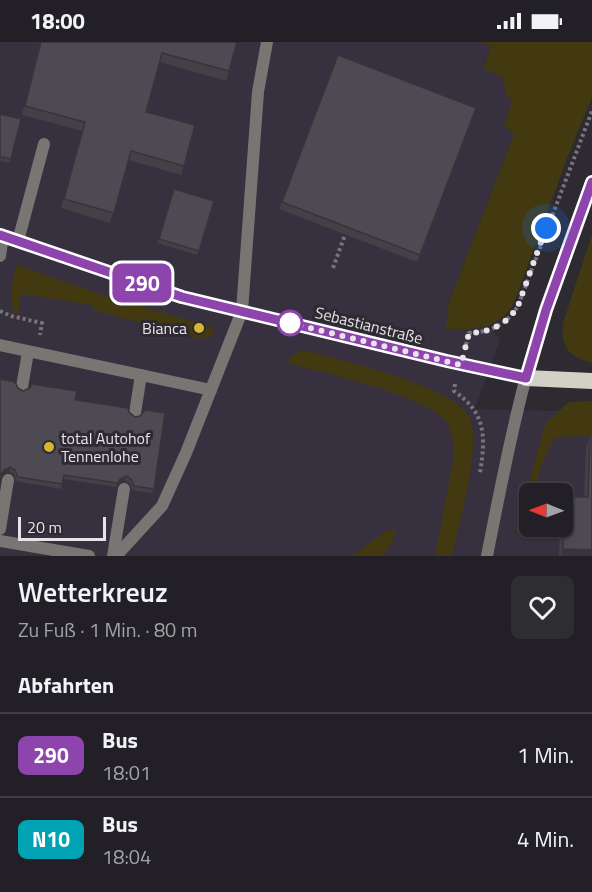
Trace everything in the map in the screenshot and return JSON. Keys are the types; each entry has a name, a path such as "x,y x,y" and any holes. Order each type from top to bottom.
{"highway":[{"path":"526,378 592,381"}],"street":[{"path":"115,556 162,506 212,390 242,311 258,92 267,42"},
{"path":"18,242 44,144"},
{"path":"487,556 526,378 546,310 592,183"},
{"path":"0,256 2,235"},
{"name":"Sebastianstraße","path":"2,235 182,297 461,365 526,378"},
{"path":"0,345 212,390"},
{"path":"22,387 28,352"},
{"path":"135,413 141,375"},
{"path":"0,529 8,480"},
{"path":"115,556 124,489"},
{"path":"0,541 88,556"}],"path":[{"path":"478,480 483,442 481,423 476,410 468,400 454,391 469,333 491,330 502,325 512,316 518,306 592,111"},
{"path":"333,268 349,226"}],"shaded area":[{"path":"0,42 480,42 491,46 483,68 503,78 512,99 514,134 449,302 447,329 488,326 500,339 475,409 592,412 592,556 0,556"},
{"path":"480,42 592,42 592,97 509,311 488,326 446,329 449,302 514,134 504,125 512,99 505,96 503,78 483,68 491,47"},
{"path":"592,235 592,363 577,357 568,350 563,339 563,323"},
{"path":"16,265 109,297 212,327 214,334 206,338 196,338 93,310 93,305 21,294 18,313 13,313 11,292"},
{"path":"302,350 396,376 446,397 463,409 471,421 473,451 468,488 452,556 435,556 454,455 447,424 430,408 394,393 290,364 288,359"},
{"path":"592,401 592,436 555,437 542,463 537,483 529,483 547,422 569,402"},
{"path":"389,529 396,532 383,556 352,556"}],"building":[{"path":"41,42 237,42 229,71 162,53 146,112 195,125 184,166 131,151 114,213 64,199 85,122 25,106"},
{"path":"338,55 476,108 420,255 282,202"},
{"path":"0,114 21,119 11,159 0,157"},
{"path":"174,189 214,201 199,251 159,239"},
{"path":"0,379 15,382 23,391 30,388 32,384 77,391 75,400 128,408 135,417 140,416 145,410 165,413 154,489 134,486 131,479 126,476 118,483 64,475 62,484 18,477 15,470 10,467 1,475"},
{"path":"590,436 592,437 592,550 563,549 563,537 573,537 573,497 588,497"}],"bus line":[{"name":"290","path":"0,235 182,297 526,378 546,310 592,182"}],"place":[{"name":"Bianca","path":"199,328"},
{"name":"total Autohof Tennenlohe","path":"49,447"}],"route":[{"path":"290,323 461,365 469,333 491,330 502,325 512,316 518,306 546,228"}]}
